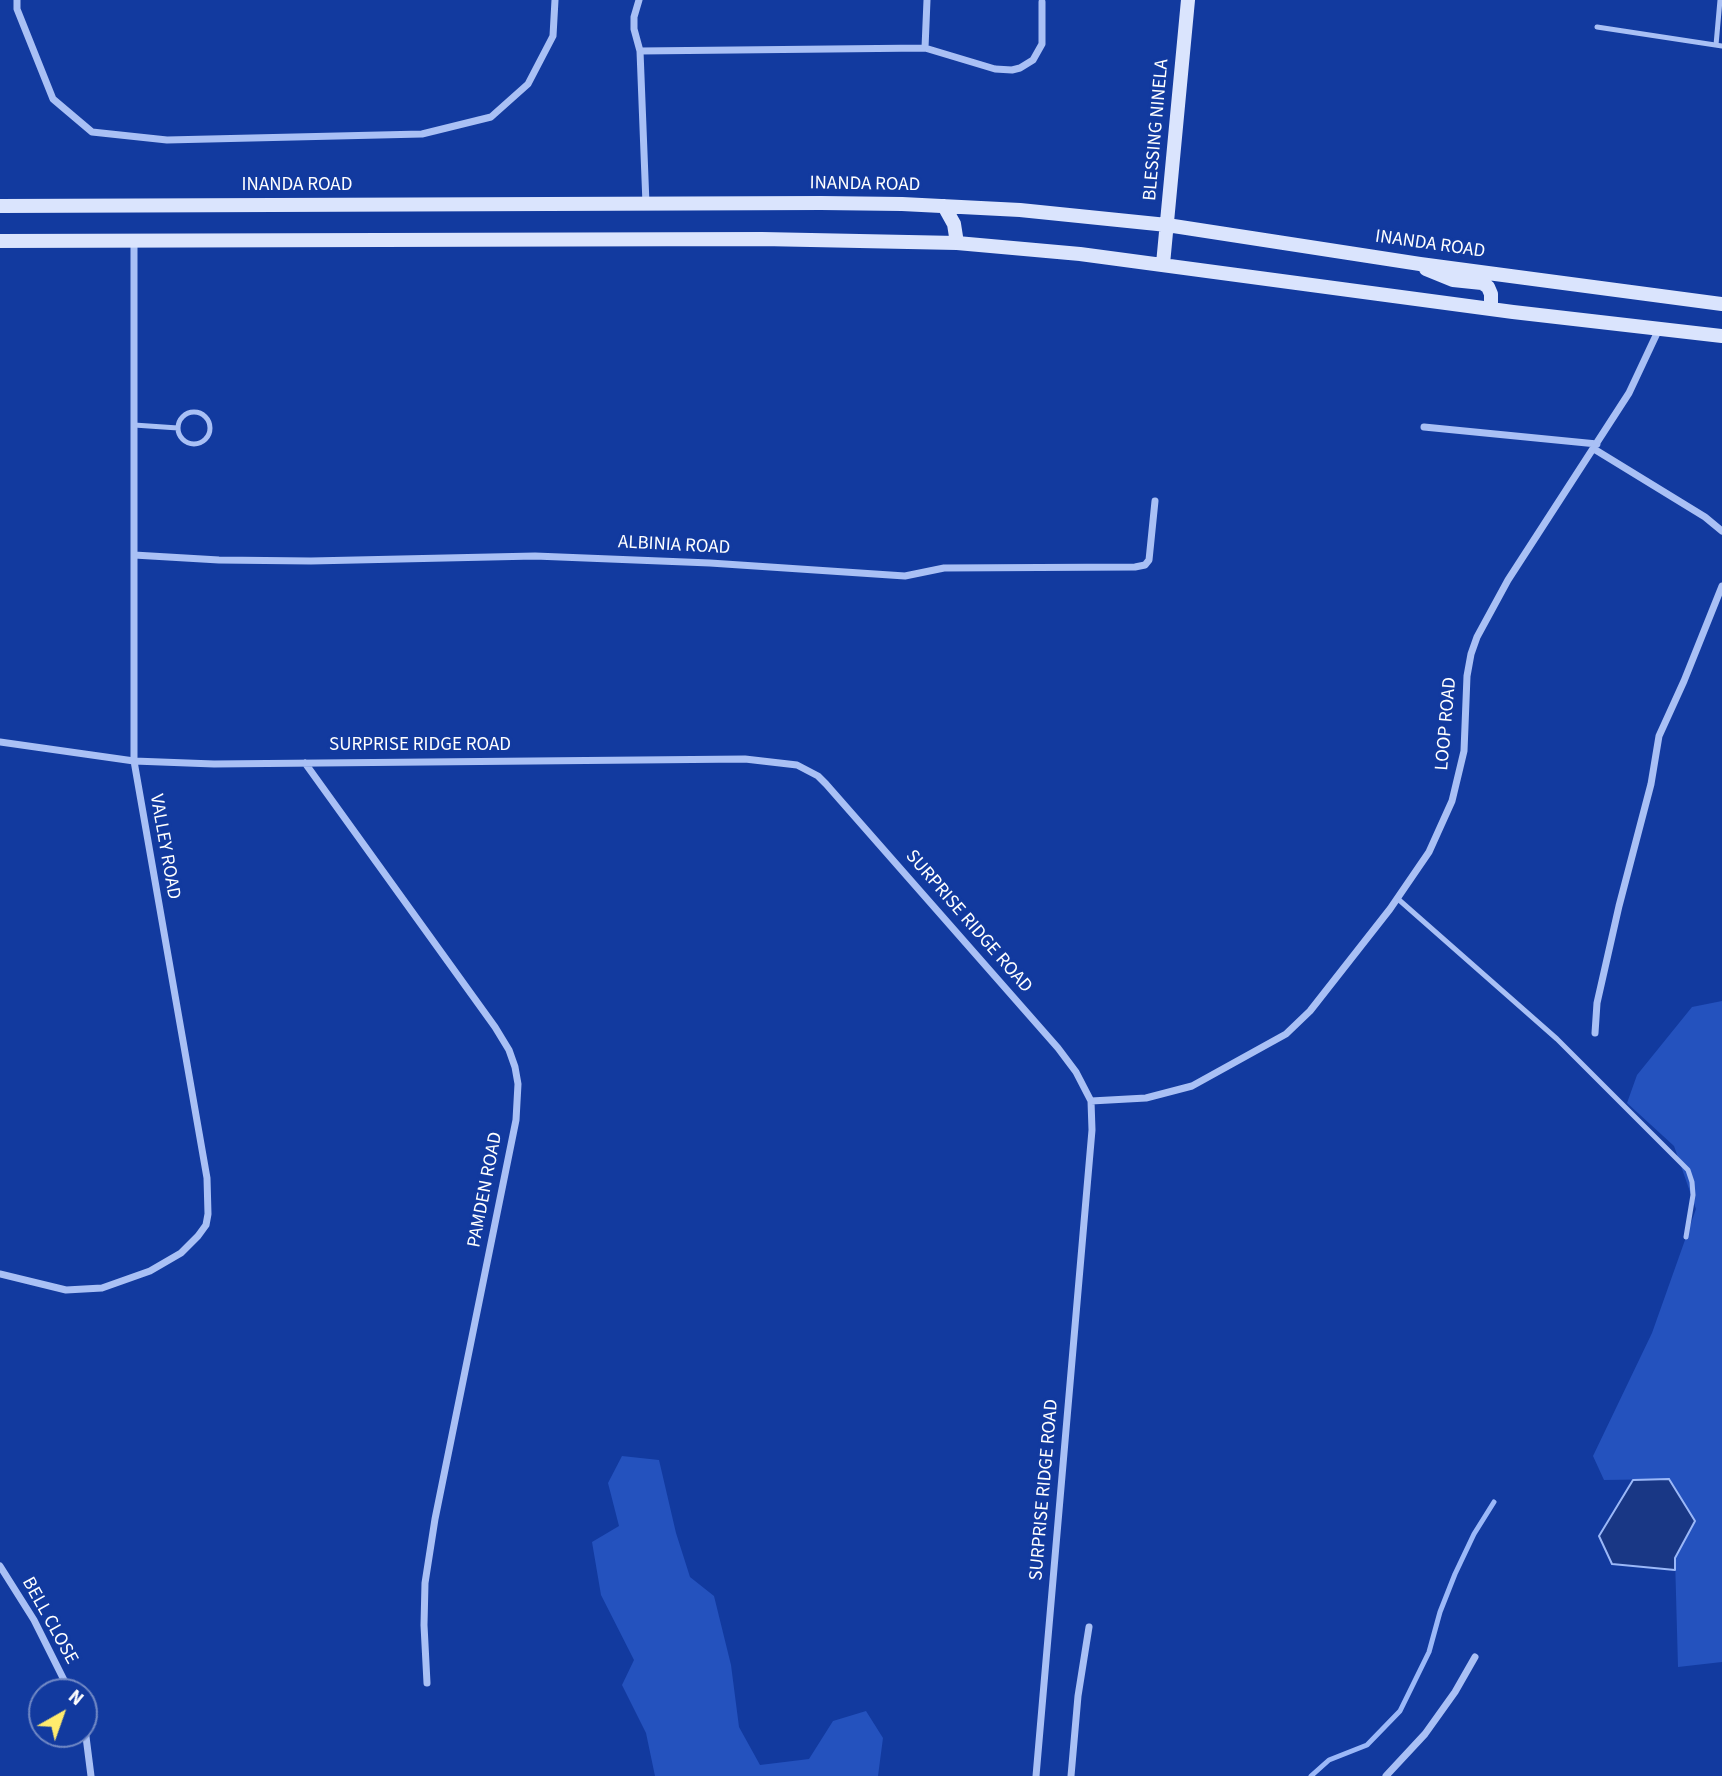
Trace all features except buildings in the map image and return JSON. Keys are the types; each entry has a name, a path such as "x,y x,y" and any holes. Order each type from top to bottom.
{"main road":[{"name":"BLESSING NINELA","path":"1163,264 1188,0"},
{"name":"INANDA ROAD","path":"0,206 821,203 1020,210 1167,225 1420,264 1722,304"},
{"path":"944,206 954,225 957,243"},
{"path":"0,241 776,239 997,245 1722,336"},
{"path":"1420,264 1432,273 1453,280 1482,283 1488,287 1491,294 1490,308"}],"street":[{"path":"17,0 17,9 53,99 92,132 167,140 422,134 491,117 528,84 553,36 555,0"},
{"path":"639,0 634,29 640,51 646,204"},
{"path":"925,48 928,0"},
{"path":"640,51 925,48 995,69 1012,70 1032,60 1042,44 1042,2"},
{"name":"VALLEY ROAD","path":"0,1274 66,1290 102,1288 150,1271 169,1261 190,1245 206,1225 209,1199 207,1178 134,761 134,242"},
{"name":"LOOP ROAD","path":"1091,1101 1146,1098 1192,1086 1286,1034 1310,1011 1398,899 1441,830 1458,779 1464,751 1467,676 1477,637 1502,590 1629,393 1659,329"},
{"path":"1424,427 1595,447 1722,531"},
{"name":"ALBINIA ROAD","path":"134,555 219,561 548,556 905,576 944,568 1135,568 1145,565 1149,560 1155,501"},
{"path":"1595,1033 1597,1003 1651,784 1659,736 1722,586"},
{"name":"SURPRISE RIDGE ROAD","path":"0,742 134,761 214,764 745,759 797,765 818,776 858,818 1058,1048 1080,1079 1091,1101 1092,1130 1036,1776"},
{"name":"PAMDEN ROAD","path":"305,762 495,1027 512,1059 518,1084 516,1121 433,1531 425,1583 427,1683"},
{"name":"BELL CLOSE","path":"0,1566 34,1620 63,1678"},
{"path":"1071,1776 1077,1696 1088,1627"},
{"path":"1387,1776 1425,1734 1455,1692 1475,1657"},
{"path":"87,1748 91,1776"}],"lane":[{"path":"1597,27 1719,45 1720,0"},
{"path":"196,412 204,416 209,423 210,432 205,440 197,444 188,443 181,437 178,428 180,419 187,413 196,412"},
{"path":"134,425 178,428"},
{"path":"1398,899 1557,1038 1688,1170 1693,1195 1686,1237"}],"shaded area":[{"path":"1722,1001 1722,1662 1678,1667 1675,1558 1695,1521 1670,1479 1604,1480 1593,1456 1652,1333 1696,1209 1674,1146 1627,1103 1637,1075 1692,1007"},
{"path":"622,1456 659,1460 676,1533 690,1577 714,1596 731,1665 739,1727 760,1765 809,1759 833,1721 866,1711 883,1738 878,1776 655,1776 646,1733 622,1685 634,1660 601,1595 592,1542 619,1526 608,1483"},
{"path":"1669,1479 1695,1521 1675,1558 1675,1570 1612,1564 1599,1536 1633,1480"}],"waterway":[{"path":"1311,1776 1329,1760 1367,1745 1400,1711 1429,1652 1440,1612 1455,1574 1474,1534 1494,1502"}]}
